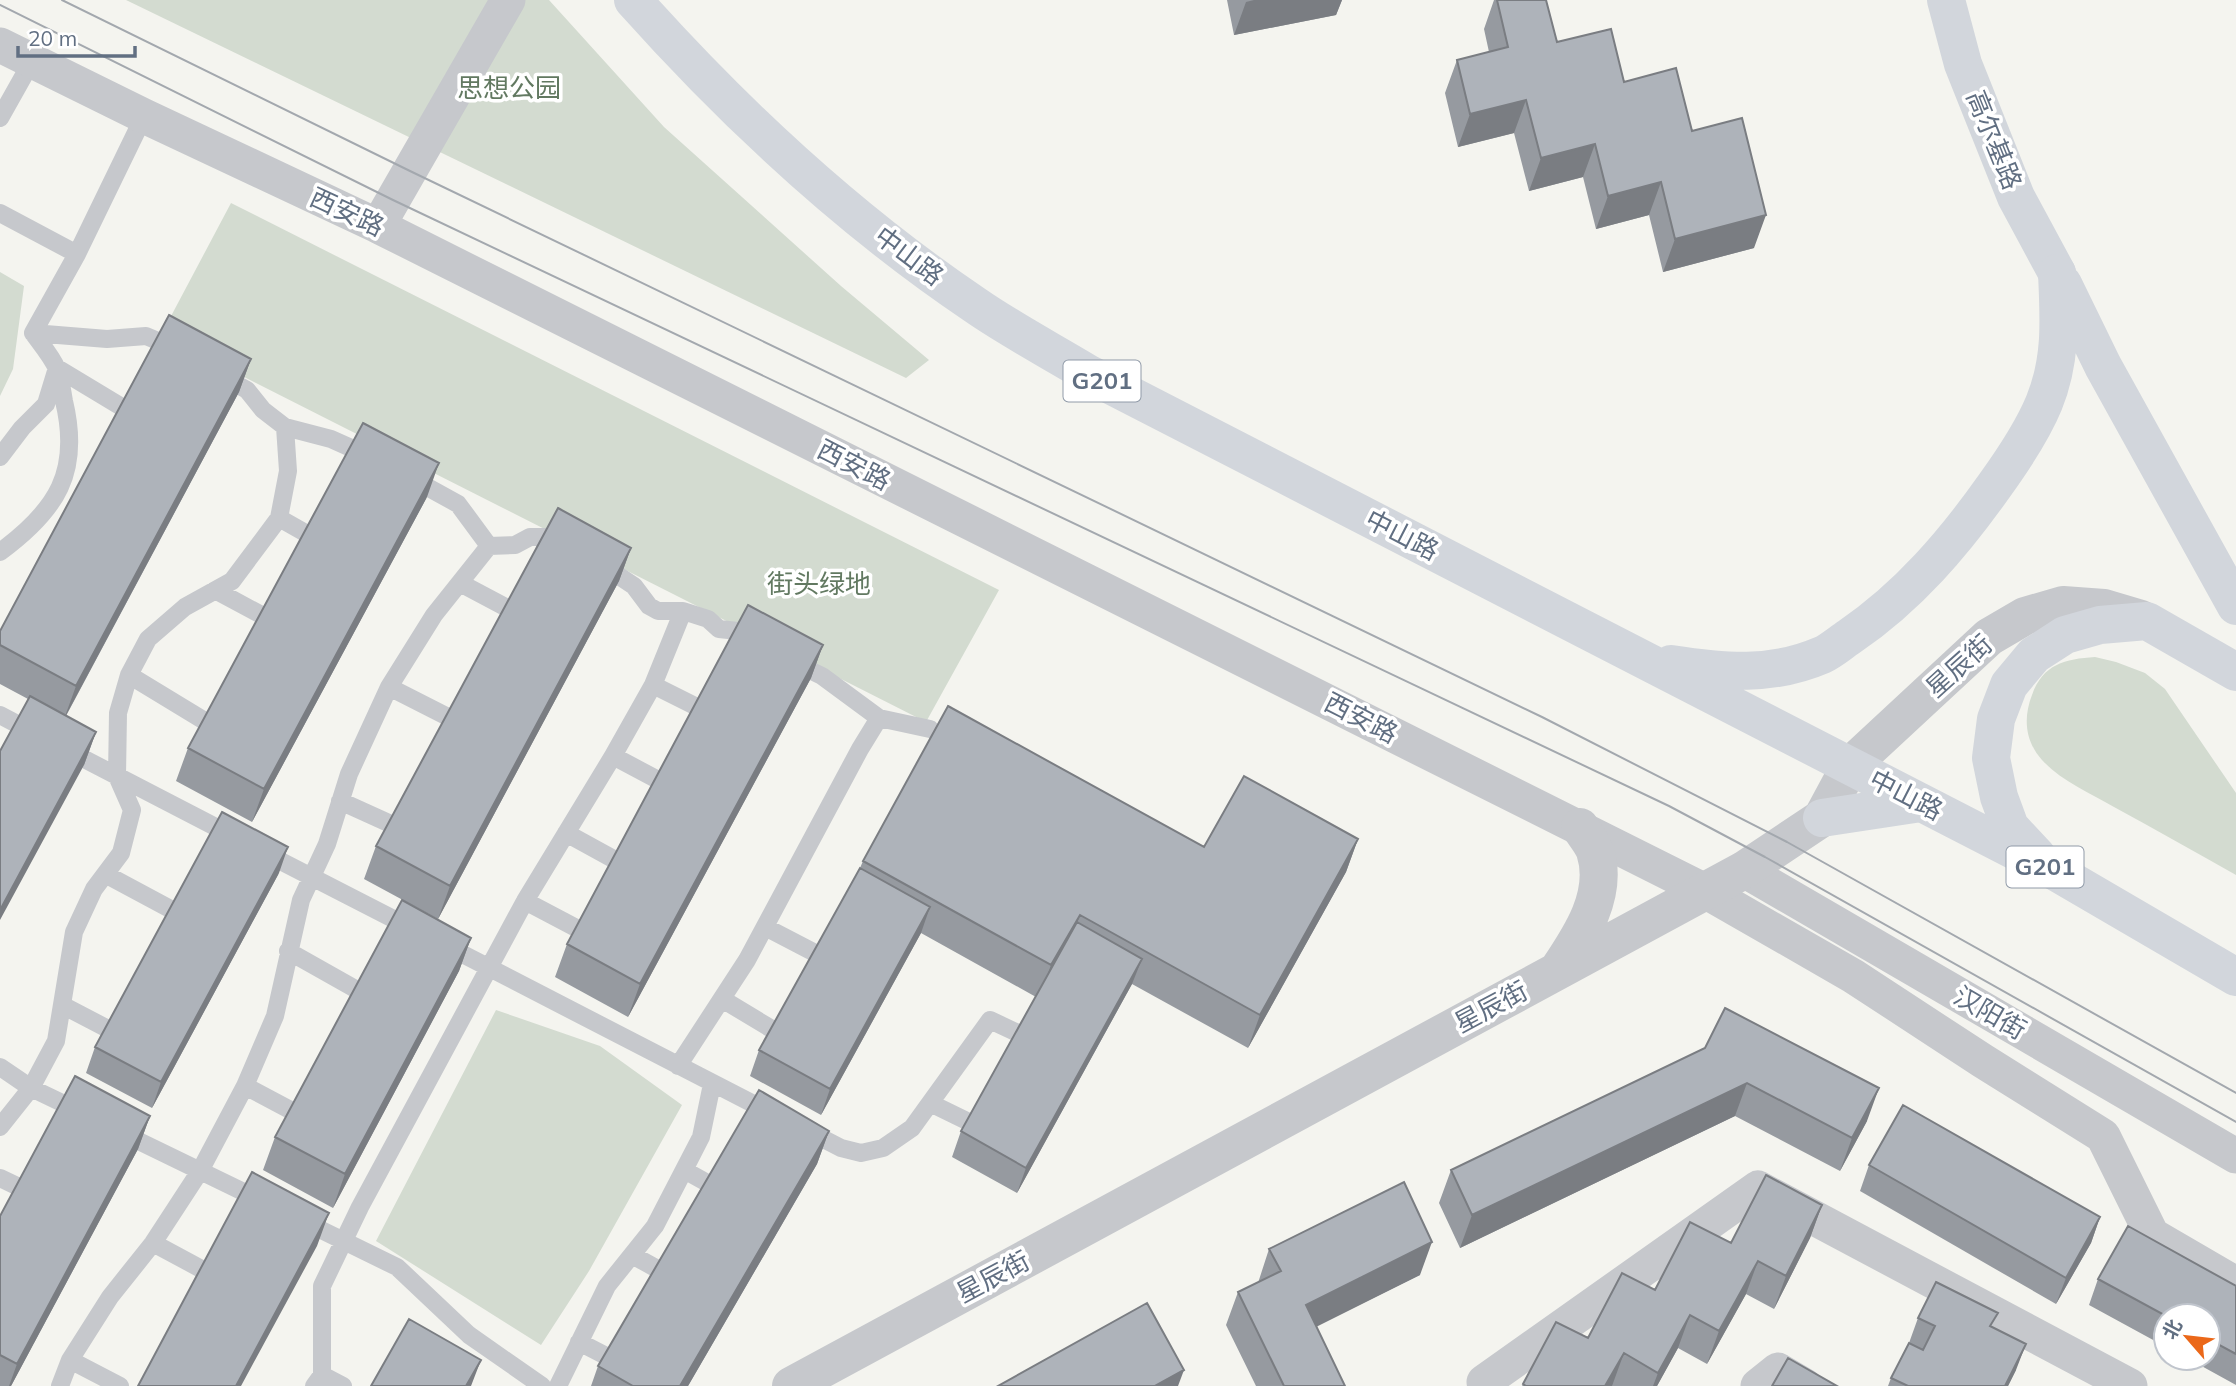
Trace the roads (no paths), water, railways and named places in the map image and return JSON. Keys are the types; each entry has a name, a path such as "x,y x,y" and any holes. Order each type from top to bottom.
{"main road":[{"name":"中山路","path":"633,0 744,117 854,215 975,305 1089,374 2056,872 2232,971"},
{"name":"高尔基路","path":"1946,0 1963,64 2016,197 2057,273"},
{"path":"1642,659 1705,669 1763,672 1823,654 1877,618 1929,570 1971,519 2015,457 2044,403 2059,345 2057,273"},
{"path":"2057,273 2103,366 2236,606"},
{"path":"2056,872 2031,851 2010,827 1999,797 1991,758 1996,719 2008,685 2034,655 2065,635 2100,625 2147,621 2236,672"},
{"path":"1822,818 1920,803"}],"street":[{"path":"378,226 508,0"},
{"name":"西安路","path":"0,45 378,226 1705,891 1853,976 2103,1136 2152,1236 2236,1284"},
{"name":"星辰街","path":"791,1386 1744,870 1822,818 1850,766 1989,636 2025,616 2063,605 2104,608 2147,621"},
{"path":"1557,971 1579,938 1595,904 1599,871 1595,849 1580,827"},
{"name":"汉阳街","path":"1744,870 2236,1156"},
{"path":"1484,1382 1758,1188 2130,1386"},
{"path":"1758,1386 1778,1370 1805,1386"}],"lane":[{"path":"0,118 32,61"},
{"path":"33,333 77,254 144,116"},
{"path":"0,213 77,254"},
{"path":"33,333 107,339 146,336 188,355"},
{"path":"0,552 27,532 62,486 71,447 69,420 57,368 33,333"},
{"path":"57,368 125,409"},
{"path":"0,457 22,428 46,404 57,368"},
{"path":"210,369 247,390 263,410 285,427 331,439 392,467 458,504 489,546"},
{"path":"0,1126 31,1088 56,1041 74,932 94,889 121,853 132,810 117,776 118,713 129,675 148,639 185,607 232,581 279,518 288,471 285,427"},
{"path":"42,513 63,523"},
{"path":"279,518 309,535"},
{"path":"60,1386 70,1360 110,1297 153,1243 200,1171 245,1086 275,1016 301,900 327,844 349,774 389,687 434,615 489,546 515,545 530,537 546,537 597,561 634,586 649,606 658,611 683,611 708,619 719,629 738,631 822,676 879,718 930,729"},
{"path":"460,583 509,609"},
{"path":"215,590 264,617"},
{"path":"343,1386 318,1381 322,1286 360,1207 525,901 653,685 683,611"},
{"path":"129,675 208,723"},
{"path":"653,685 699,708"},
{"path":"389,687 450,718"},
{"path":"0,715 712,1084 841,1148 861,1153 883,1148 912,1128 990,1020 1020,1034"},
{"path":"678,1066 765,927 860,748 879,718"},
{"path":"613,756 660,781"},
{"path":"340,802 393,825"},
{"path":"566,833 617,861"},
{"path":"105,874 174,911"},
{"path":"525,901 580,930"},
{"path":"765,927 817,954"},
{"path":"288,951 359,991"},
{"path":"722,999 775,1031"},
{"path":"62,1005 110,1030"},
{"path":"0,1068 31,1088 397,1267 469,1335 542,1386"},
{"path":"558,1386 607,1286 655,1226 701,1137 712,1084"},
{"path":"245,1086 294,1112"},
{"path":"930,1103 971,1123"},
{"path":"684,1170 711,1185"},
{"path":"0,1178 21,1188"},
{"path":"153,1243 205,1271"},
{"path":"632,1255 661,1271"},
{"path":"579,1342 610,1358"},
{"path":"70,1360 120,1386"}],"tram line":[{"path":"62,0 410,171 1542,717 1787,842 2236,1093"},
{"path":"0,5 393,200 1669,806 1765,857 2236,1122"}],"park label":[{"name":"思想公园","path":"509,88"},
{"name":"街头绿地","path":"819,584"}]}
